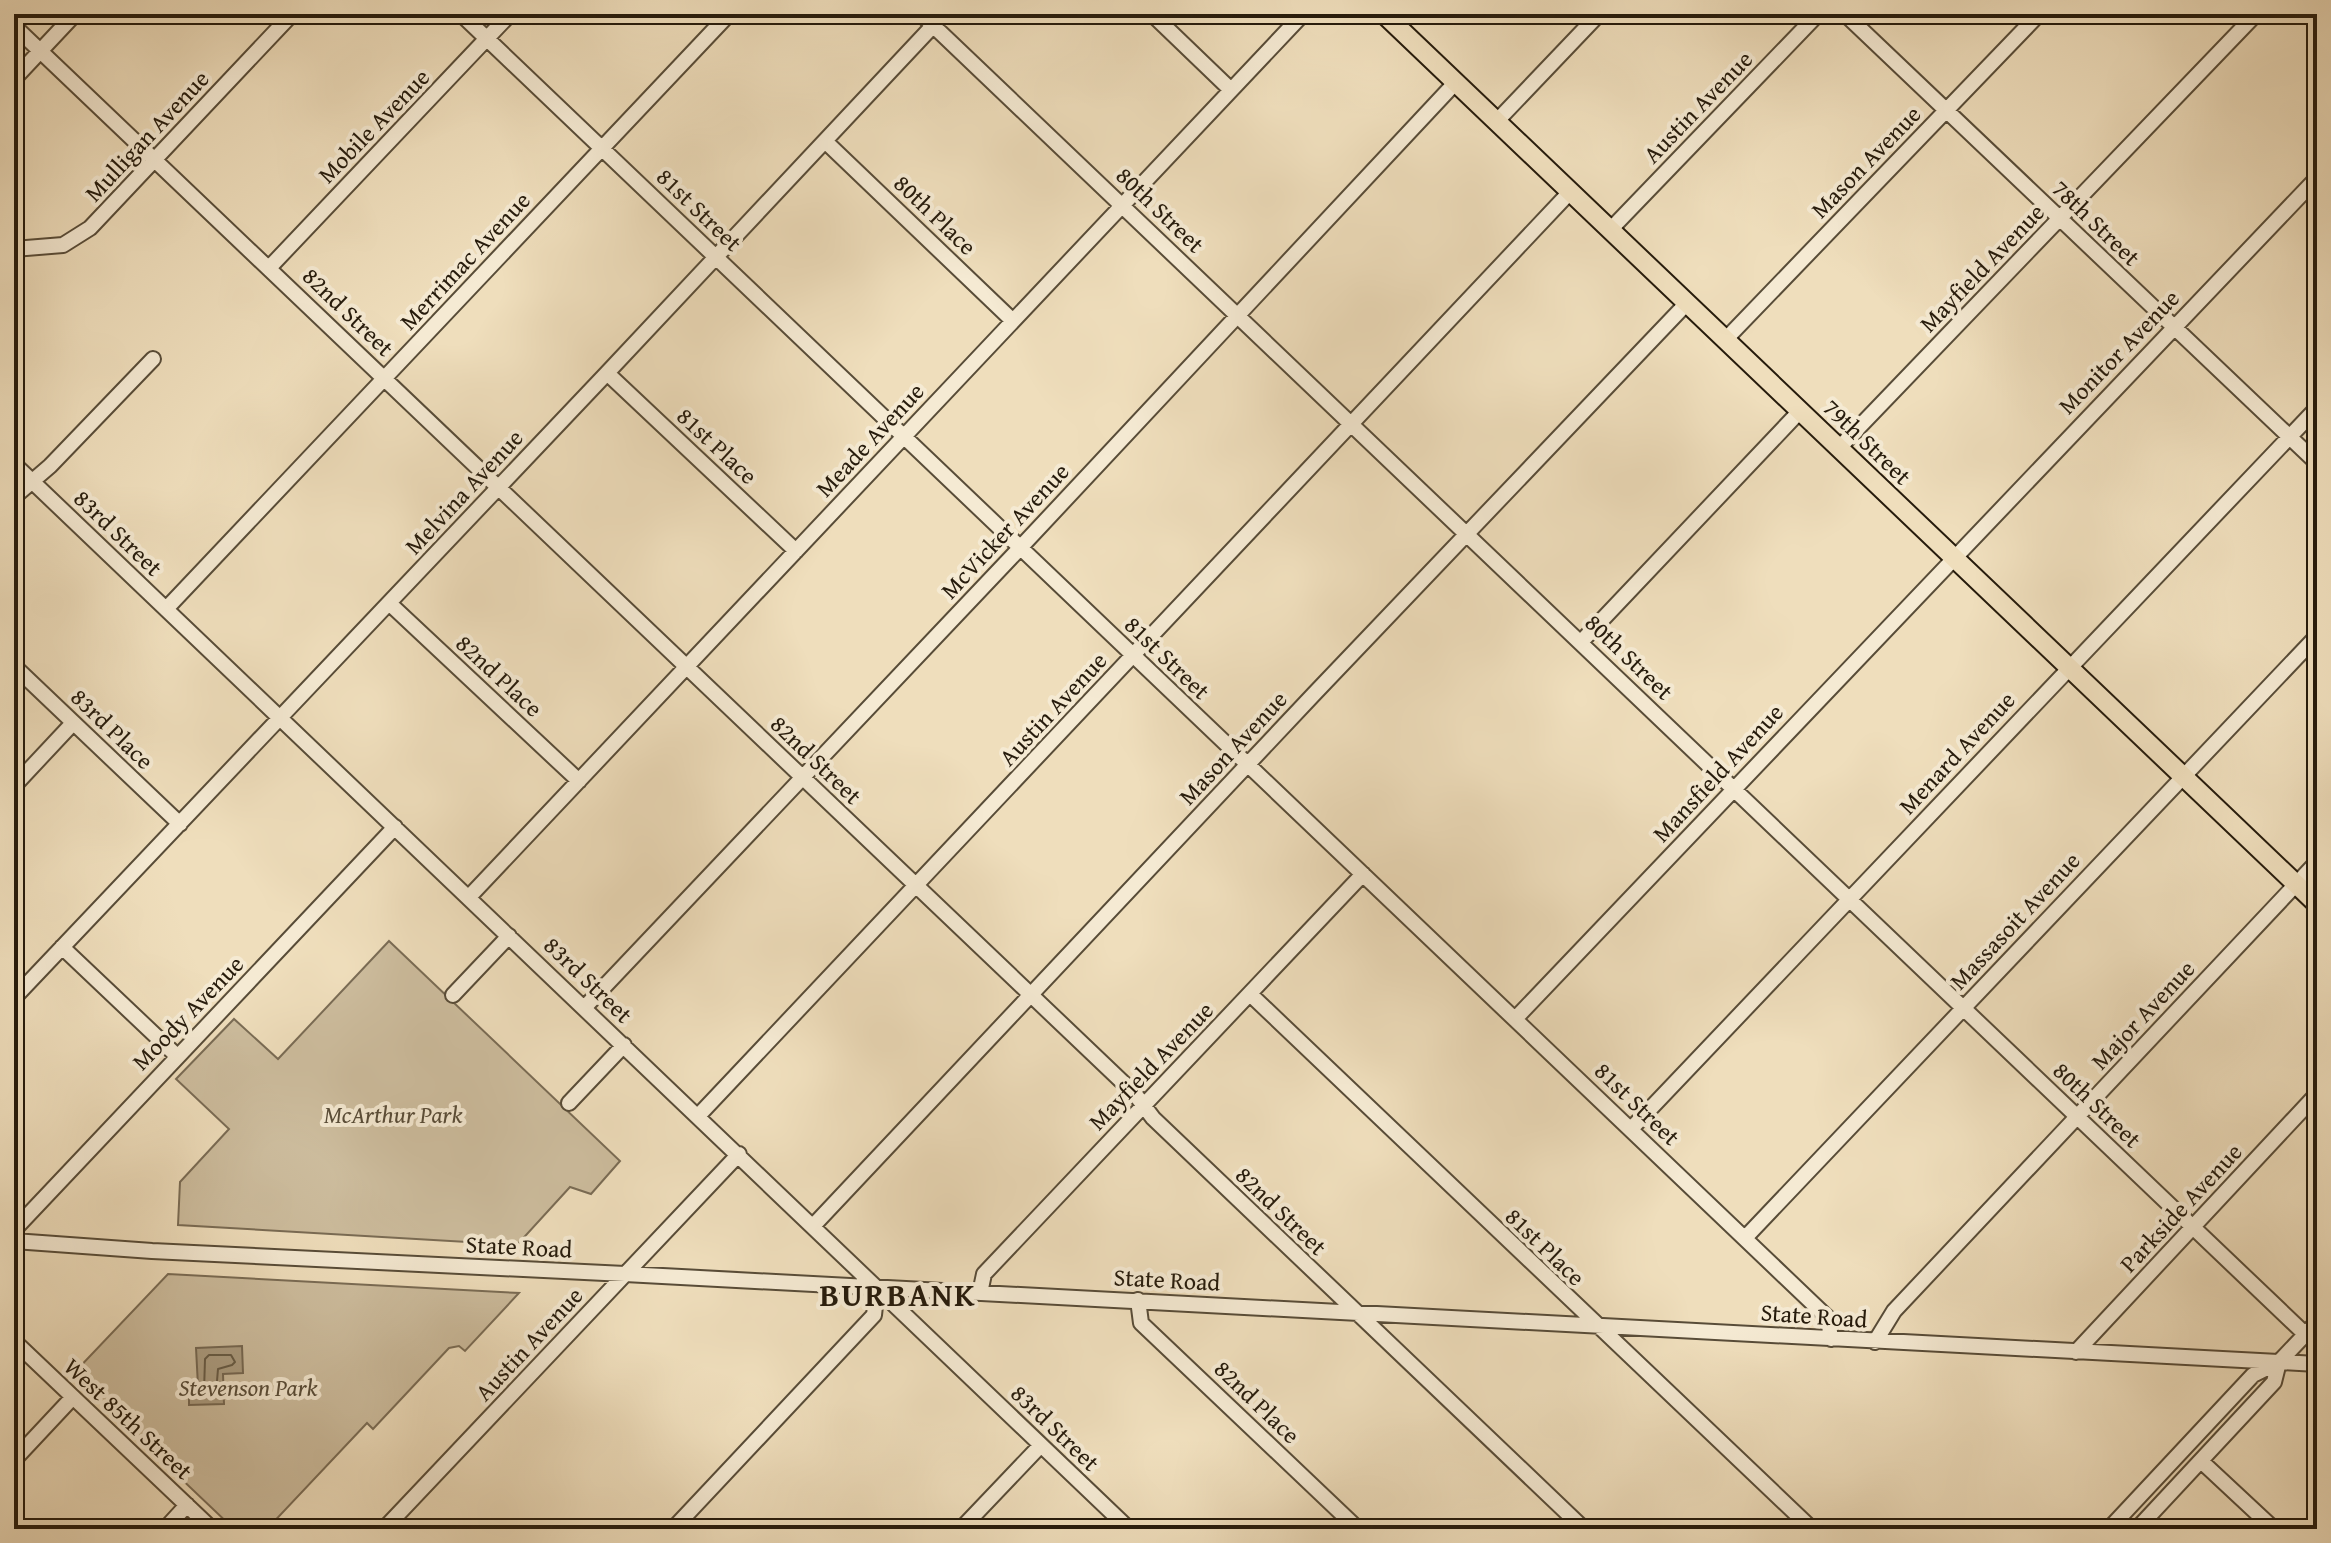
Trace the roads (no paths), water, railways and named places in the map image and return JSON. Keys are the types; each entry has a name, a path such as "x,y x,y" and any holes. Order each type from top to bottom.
{"main road":[{"name":"79th Street","path":"1384,14 2317,904"}],"street":[{"path":"14,79 75,14"},
{"name":"Mulligan Avenue","path":"14,249 63,245 74,241 90,228 292,14"},
{"name":"81st Street","path":"461,14 1828,1318 1831,1339"},
{"name":"Mobile Avenue","path":"269,268 510,14"},
{"name":"Merrimac Avenue","path":"166,609 729,14"},
{"name":"80th Street","path":"921,14 938,20 1122,205 2305,1334"},
{"path":"1152,14 1231,90"},
{"name":"Meade Avenue","path":"469,897 1303,14"},
{"path":"1496,122 1599,14"},
{"name":"Austin Avenue","path":"1610,230 1818,14"},
{"name":"78th Street","path":"1845,14 2317,463"},
{"name":"Mason Avenue","path":"1725,340 2039,14"},
{"name":"Mayfield Avenue","path":"1839,448 2256,14"},
{"path":"2309,14 2317,22"},
{"name":"Melvina Avenue","path":"14,998 938,20"},
{"name":"82nd Street","path":"14,26 1135,1094 1143,1106 1584,1529"},
{"name":"McVicker Avenue","path":"585,1007 1456,82"},
{"name":"80th Place","path":"826,142 1013,321"},
{"name":"Monitor Avenue","path":"1953,557 2317,178"},
{"name":"Austin Avenue","path":"699,1115 1570,192"},
{"name":"Mason Avenue","path":"814,1225 1687,303"},
{"path":"14,497 153,359"},
{"name":"81st Place","path":"607,373 796,551"},
{"name":"Menard Avenue","path":"1631,1129 2317,408"},
{"path":"1581,642 1800,411"},
{"name":"83rd Street","path":"14,464 1129,1529"},
{"name":"Mansfield Avenue","path":"1515,1019 1953,557"},
{"name":"82nd Place","path":"389,603 579,781"},
{"name":"Massasoit Avenue","path":"1745,1238 2317,636"},
{"name":"83rd Place","path":"14,666 180,824"},
{"path":"14,786 73,723"},
{"name":"Moody Avenue","path":"14,1230 395,827"},
{"name":"Major Avenue","path":"1875,1342 1894,1311 2317,862"},
{"name":"Mayfield Avenue","path":"980,1293 984,1274 1363,874"},
{"path":"453,995 509,936"},
{"path":"62,947 177,1056"},
{"name":"81st Place","path":"1250,994 1812,1529"},
{"path":"569,1103 624,1045"},
{"name":"Parkside Avenue","path":"2076,1352 2317,1094"},
{"name":"Austin Avenue","path":"384,1529 739,1154"},
{"name":"State Road","path":"14,1241 152,1251 1138,1300 2317,1364"},
{"path":"673,1529 874,1315 877,1288"},
{"name":"82nd Place","path":"1138,1300 1141,1323 1358,1529"},
{"path":"2109,1529 2253,1375 2279,1362 2317,1322"},
{"name":"West 85th Street","path":"14,1341 212,1529"},
{"path":"2137,1529 2274,1382 2279,1362"},
{"path":"14,1460 73,1397"},
{"path":"961,1529 1041,1445"},
{"path":"2201,1461 2274,1529"},
{"path":"165,1529 187,1505"}],"water":[{"path":"242,1346 243,1373 223,1374 224,1404 189,1405 189,1390 198,1386 196,1348"}],"district":[{"name":"BURBANK","path":"898,1295"}],"park label":[{"name":"McArthur Park","path":"393,1115"},
{"name":"Stevenson Park","path":"248,1388"}]}
